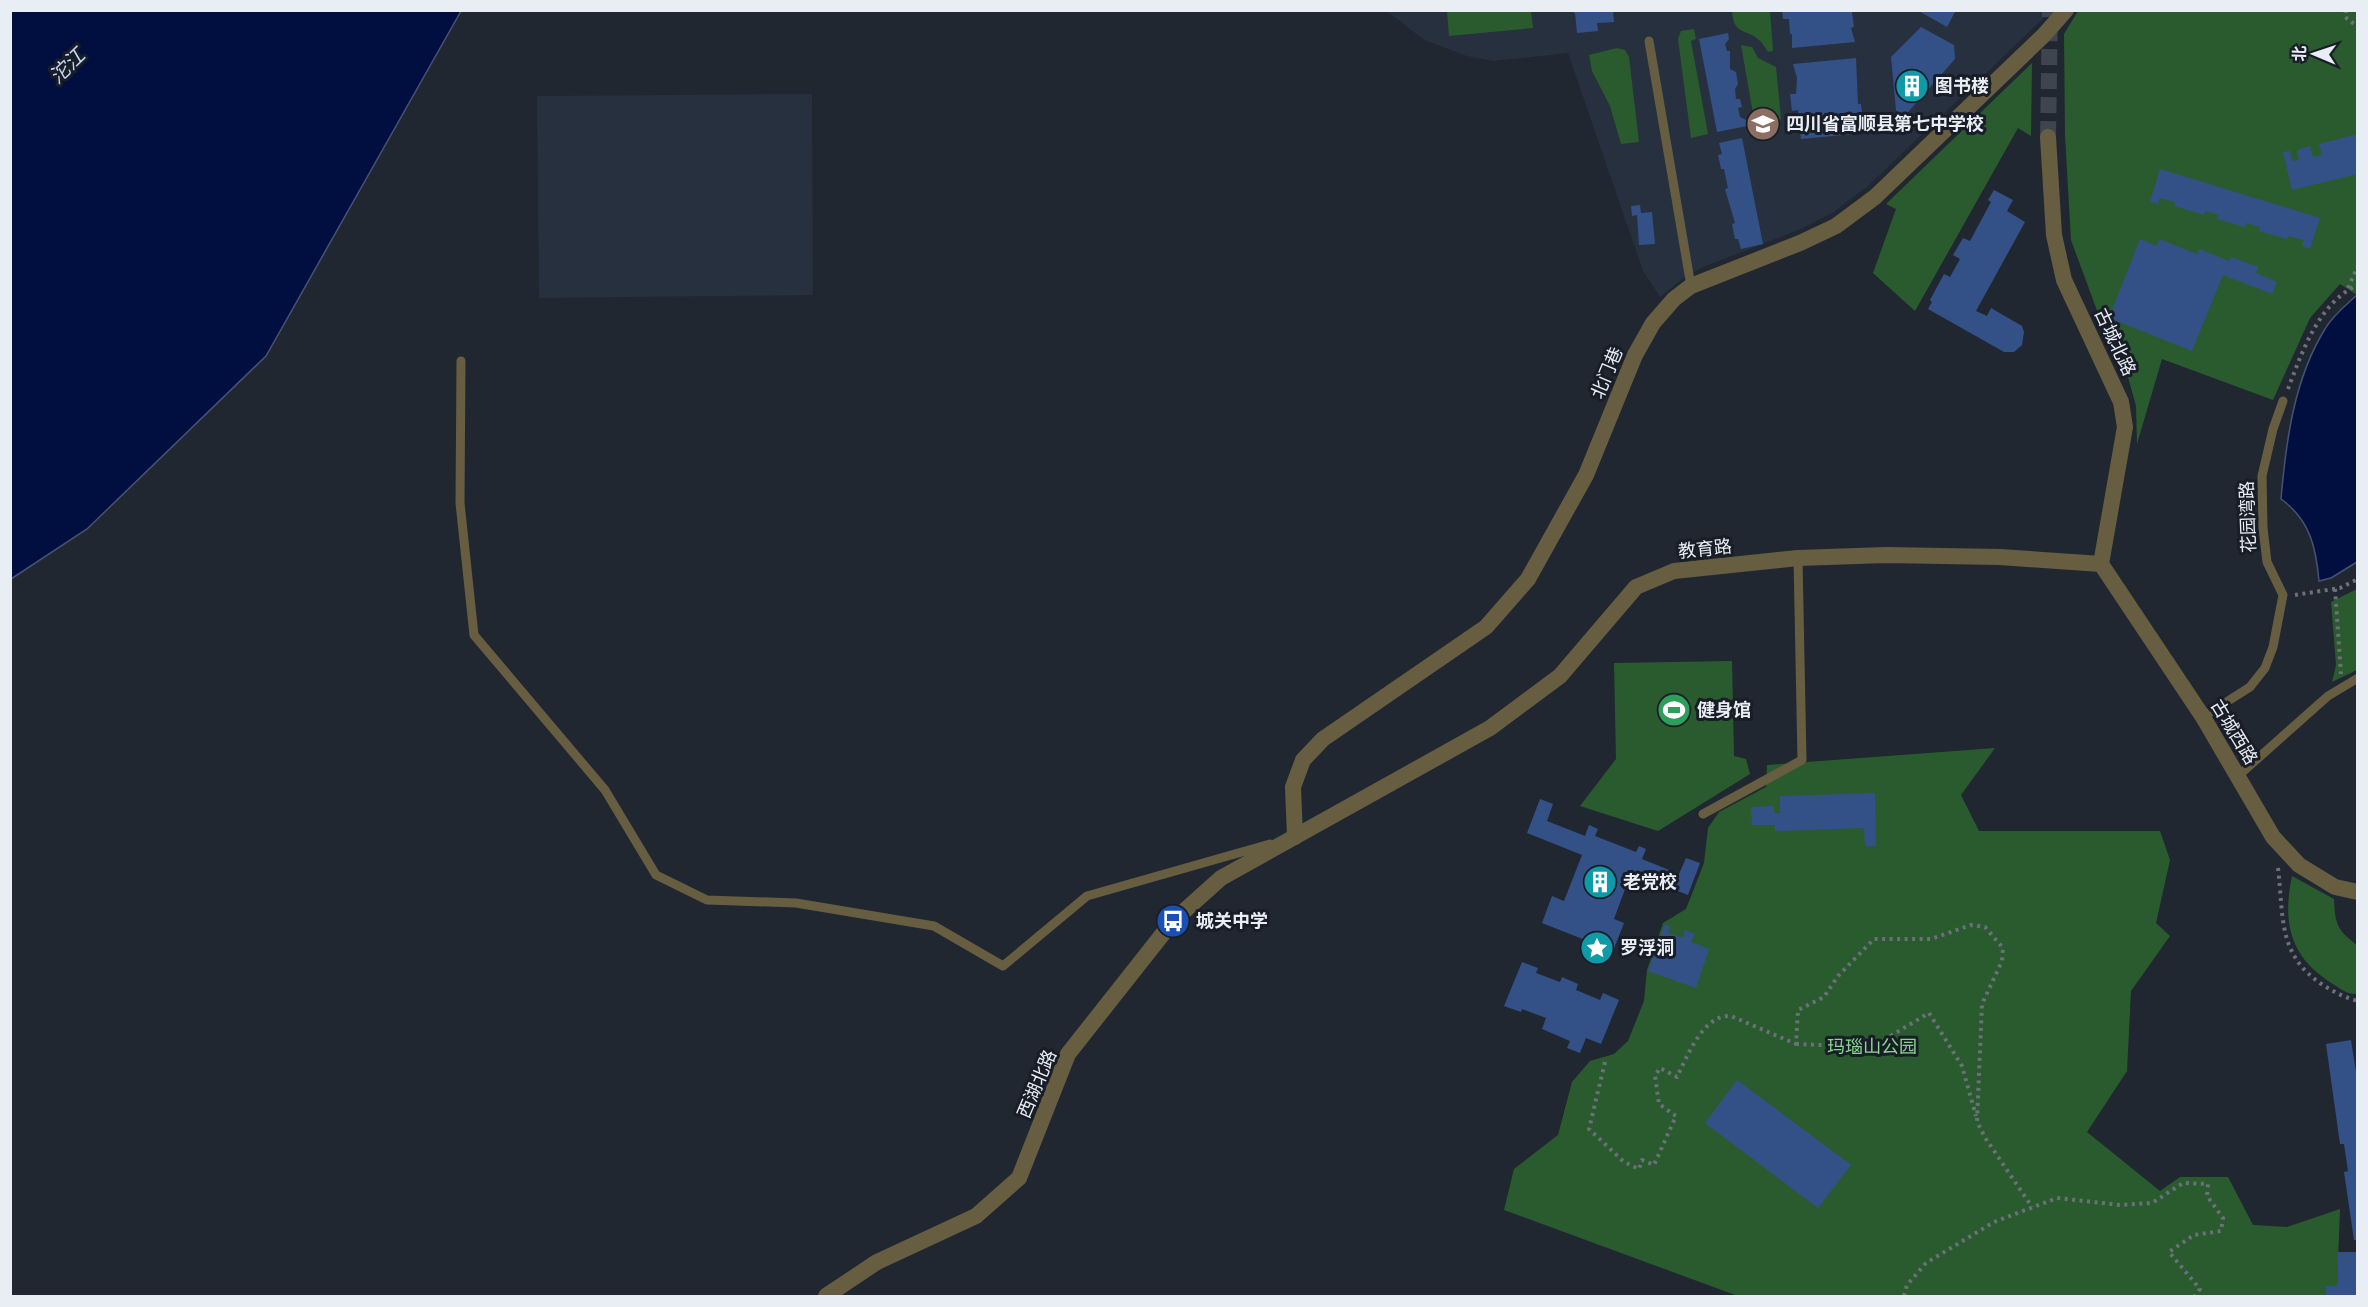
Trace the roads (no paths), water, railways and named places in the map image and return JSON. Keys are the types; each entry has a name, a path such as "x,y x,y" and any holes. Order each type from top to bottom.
{"street":[{"name":"北门巷","path":"1295,837 1293,787 1303,759 1323,739 1486,627 1528,579 1586,476 1639,347 1653,323 1674,299 1691,286 1836,226 1875,197 2066,10"},
{"name":"古城北路","path":"2048,137 2054,235 2064,280 2121,402 2125,427 2101,564"},
{"name":"教育路","path":"1295,837 1490,728 1560,676 1636,586 1674,571 1798,558 1886,555 2000,557 2101,564"},
{"name":"古城西路","path":"2101,564 2203,717 2273,837 2299,865 2335,887 2358,892"},
{"name":"西湖北路","path":"826,1296 877,1262 976,1216 1018,1178 1068,1054 1173,921 1221,878 1295,837"}],"lane":[{"path":"1649,41 1691,286"},
{"path":"461,361 460,503 474,635 605,790 656,876 707,900 796,903 934,926 1003,966 1087,896 1295,837"},
{"name":"花园湾路","path":"2203,717 2250,687 2265,668 2273,647 2283,595 2266,562 2262,476 2273,429 2283,401"},
{"path":"1703,814 1802,760 1798,558"},
{"path":"2238,776 2342,687 2358,678"}],"water":[{"name":"沱江","path":"11,10 461,11 266,356 87,529 11,579"},
{"path":"2357,295 2357,562 2331,578 2319,581 2310,535 2299,516 2281,499 2286,455 2293,411 2314,348 2332,319"}],"tunnel":[{"path":"2048,137 2050,10"}],"place":[{"name":"图书楼","path":"1912,86"},
{"name":"四川省富顺县第七中学校","path":"1763,124"},
{"name":"健身馆","path":"1674,710"},
{"name":"老党校","path":"1600,882"},
{"name":"城关中学","path":"1173,921"},
{"name":"罗浮洞","path":"1597,948"}],"park label":[{"name":"玛瑙山公园","path":"1872,1047"}]}
